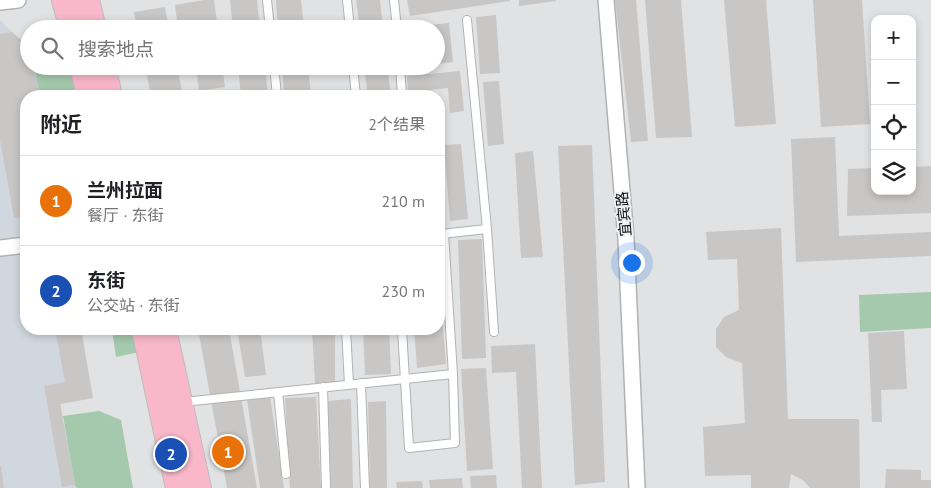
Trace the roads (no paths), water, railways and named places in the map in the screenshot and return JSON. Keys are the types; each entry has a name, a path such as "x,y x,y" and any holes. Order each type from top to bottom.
{"main road":[{"path":"64,0 70,20"},
{"path":"87,0 92,20"},
{"path":"84,75 88,90"},
{"path":"105,75 109,90"},
{"path":"145,335 178,488"},
{"path":"165,335 199,488"}],"street":[{"path":"0,2 18,0"},
{"name":"宜宾路","path":"606,0 626,239 637,488"},
{"path":"0,248 20,246"}],"lane":[{"path":"267,0 269,20"},
{"path":"347,0 349,20"},
{"path":"394,0 396,20"},
{"path":"467,20 487,228 494,332"},
{"path":"275,75 276,90"},
{"path":"354,75 355,90"},
{"path":"401,75 402,90"},
{"path":"445,233 487,228"},
{"path":"402,335 409,448 455,443 453,374 445,281"},
{"path":"346,335 349,384"},
{"path":"181,403 453,374"},
{"path":"361,383 364,488"},
{"path":"323,387 326,488"},
{"path":"278,392 286,474"}],"place":[{"name":"兰州拉面","path":"228,452"},
{"name":"东街","path":"171,454"}]}
